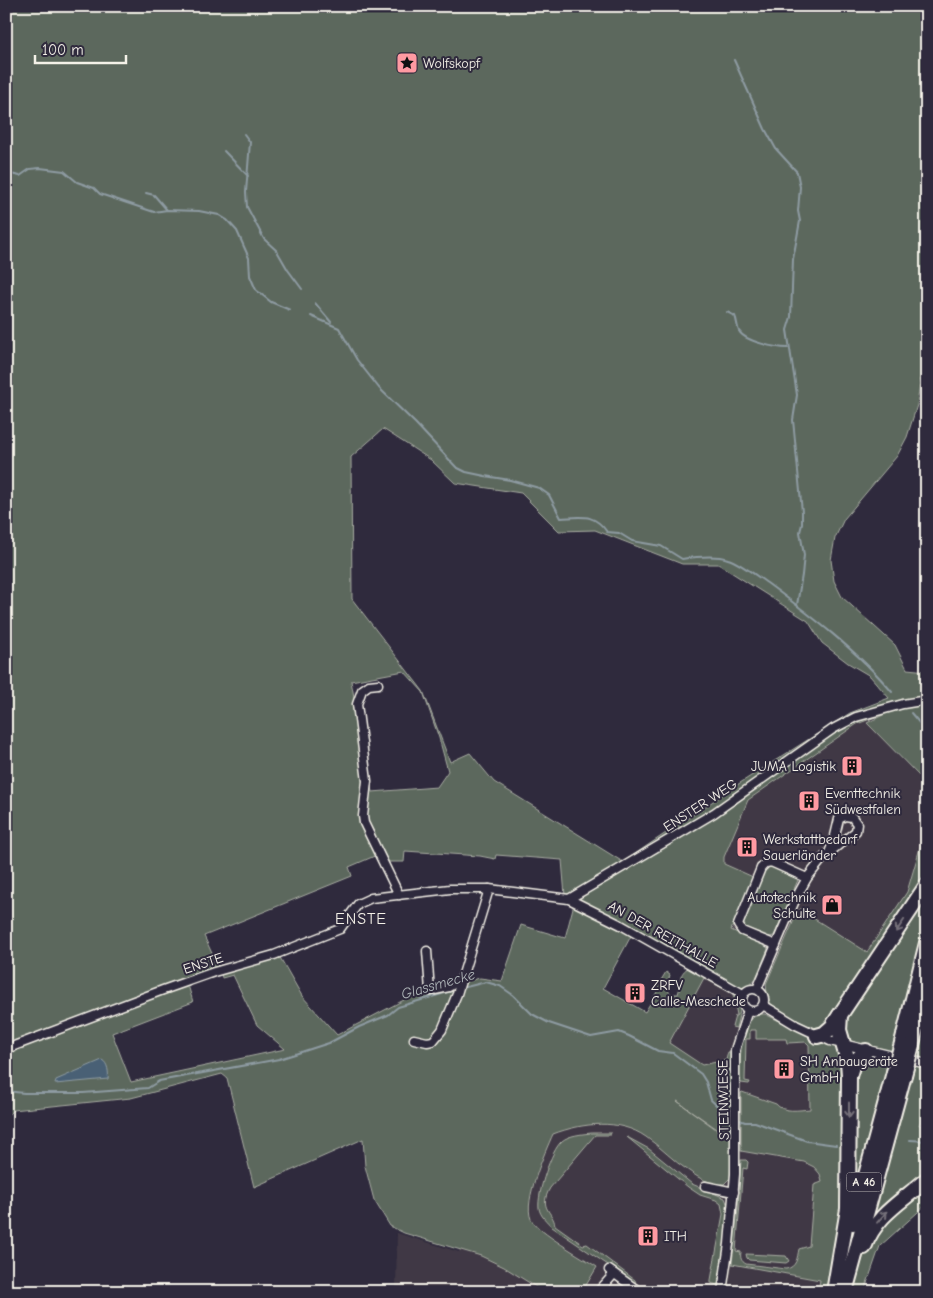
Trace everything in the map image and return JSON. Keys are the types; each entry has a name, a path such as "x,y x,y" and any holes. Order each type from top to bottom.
{"highway":[{"path":"817,1036 830,1030 927,885"},
{"name":"A 46","path":"907,1044 927,943"},
{"name":"A 46","path":"834,1292 907,1044 927,983"},
{"path":"834,1292 848,1209 849,1076 848,1061 838,1026 841,1014"},
{"path":"849,1076 853,1063 866,1051"},
{"name":"A 46","path":"846,1292 899,1073"},
{"path":"846,1292 864,1246 874,1228 889,1209 927,1179"}],"street":[{"path":"378,684 369,685 362,690 357,704 367,781 363,816 371,840 399,895"},
{"name":"ENSTER WEG","path":"569,899 714,813 840,726 862,716 902,704 927,700"},
{"path":"757,989 796,898 807,878 829,853 856,831 857,824 852,817 845,816 839,819 829,853"},
{"path":"776,945 742,931 738,925 760,868 770,862 807,878"},
{"name":"ENSTE","path":"6,1049 163,990 214,972 274,955 340,929 352,910 364,900 450,890 489,890 569,899"},
{"path":"414,1039 430,1042 438,1037 448,1018 489,890"},
{"name":"AN DER REITHALLE","path":"569,899 615,922 743,994"},
{"path":"426,951 430,991 449,987 460,982"},
{"path":"750,988 757,989 764,997 763,1005 757,1010 748,1010 741,1002 743,994 750,988"},
{"path":"763,1005 817,1036 866,1051 927,1064"},
{"name":"STEINWIESE","path":"722,1292 730,1244 734,1192 736,1125 735,1050 748,1010"},
{"path":"705,1186 734,1192"},
{"path":"598,1292 612,1272 640,1292"}],"shaded area":[{"path":"896,710 867,723 927,784 927,824 907,892 866,953 771,982 757,974 731,984 724,856 748,800 857,724"},
{"path":"699,974 733,994 738,1017 749,1023 755,1015 765,1014 836,1047 841,1229 827,1292 396,1292 397,1233 459,1252 462,1128 471,1088 629,1072"}],"green space":[{"path":"6,6 927,6 927,346 917,405 907,437 897,456 844,519 835,538 831,560 834,581 842,597 895,645 907,669 927,671 927,784 867,723 889,712 857,724 748,800 724,857 724,864 753,877 731,930 766,946 768,949 756,978 751,984 741,989 576,899 573,894 565,896 562,860 496,855 495,859 480,856 405,851 404,862 387,862 383,864 377,855 349,867 352,876 204,936 221,973 278,954 302,996 337,1035 423,990 480,978 502,981 521,925 565,938 574,904 616,924 631,936 603,988 645,1012 666,972 670,975 666,988 671,994 678,994 683,972 690,967 737,993 740,1011 736,1028 732,1027 737,1015 733,994 704,978 669,1043 702,1065 726,1060 728,1052 730,1052 732,1133 720,1131 677,1101 720,1132 732,1134 730,1178 724,1184 701,1179 646,1137 624,1127 600,1124 588,1125 553,1134 532,1189 529,1211 531,1219 551,1238 597,1267 582,1292 544,1292 504,1267 481,1256 404,1233 390,1226 374,1200 365,1166 363,1139 254,1187 227,1078 222,1074 131,1098 13,1110 6,1117","holes":["383,429 431,460 455,483 521,493 559,531 595,530 682,564 718,564 808,621 822,643 848,663 870,676 889,698 850,713 740,783 623,862 494,782 470,753 450,762 423,691 352,599 351,457","404,671 423,692 448,771 437,787 372,792 351,681","221,973 222,978 233,975 257,1025 285,1049 131,1082 112,1033 193,1002 188,985"]},
{"path":"927,824 927,874 828,1028 819,1031 809,1028 771,1004 766,984 798,911 804,908 808,910 813,914 813,918 867,952 907,892"},
{"path":"770,865 798,878 798,880 774,936 770,937 752,932 743,923 765,867"},
{"path":"927,891 927,920 851,1203 852,1077 857,1062 867,1056 886,1060 888,1050 848,1042 842,1023"},
{"path":"927,1013 927,1059 922,1058 920,1065 927,1067 927,1107 919,1125 927,1128 927,1170 918,1181 868,1227"},
{"path":"758,1014 765,1014 836,1047 841,1050 844,1056 841,1229 827,1292 818,1292 820,1280 732,1264 741,1160 748,1162 747,1169 743,1168 736,1251 741,1252 741,1259 746,1264 786,1269 794,1264 799,1249 809,1246 814,1185 822,1182 820,1174 814,1167 804,1162 741,1151 742,1092 787,1110 810,1109 809,1045 806,1042 787,1043 786,1039 756,1039 756,1030 750,1030 750,1039 746,1039 745,1081 750,1082 749,1084 741,1083 740,1064 744,1034 747,1026"},
{"path":"592,1133 611,1133 610,1135 595,1135 550,1188 545,1201 547,1209 555,1225 583,1245 587,1244 635,1280 636,1284 552,1227 542,1216 539,1208 542,1183 553,1153 562,1141 568,1137"},
{"path":"627,1137 649,1149 692,1184 725,1198 728,1206 728,1217 719,1283 717,1285 711,1283 711,1280 723,1214 721,1204 716,1200 700,1195 688,1187"},
{"path":"927,1187 927,1204 880,1246 864,1292 853,1292 862,1260 879,1226"},
{"path":"746,1254 786,1256 789,1261 786,1263 749,1260"}],"water":[{"path":"102,1060 107,1066 108,1079 55,1084 56,1080"}],"waterway":[{"path":"734,60 765,129 776,149 797,172 800,187 798,211 800,221 793,259 791,317 787,330 797,395 793,420 802,512 800,532 804,555 797,605"},
{"path":"244,134 250,142 246,192 247,207 264,239 277,251 302,289"},
{"path":"224,151 248,176"},
{"path":"6,173 20,176 30,169 40,168 64,171 77,182 94,188 100,194 154,212 167,210 199,211 219,215 227,220 237,231 249,258 250,276 256,290 271,302 290,310"},
{"path":"146,193 154,195 167,210"},
{"path":"315,303 331,322"},
{"path":"727,312 735,316 742,335 769,346 788,348"},
{"path":"311,316 339,328 357,360 379,388 456,467 466,472 510,480 539,488 549,495 561,518 581,517 592,519 607,532 619,533 632,541 661,546 682,559 718,557 737,563 783,595 833,634 864,662 892,692"},
{"path":"911,713 927,732"},
{"name":"Glassmecke","path":"462,988 486,982 500,986 513,995 532,1014 549,1023 591,1037 619,1032 658,1051 673,1053 701,1074 706,1082 711,1100 732,1118"},
{"name":"Glassmecke","path":"6,1091 24,1093 83,1093 148,1088 159,1081 279,1059 329,1043 359,1027 388,1015 398,1007 455,990"},
{"name":"Glassmecke","path":"737,1119 745,1122 755,1122 807,1141 836,1145"},
{"name":"Glassmecke","path":"910,1140 927,1141"}],"place":[{"name":"Wolfskopf","path":"407,63"},
{"name":"JUMA Logistik","path":"852,766"},
{"name":"Eventtechnik Südwestfalen","path":"809,801"},
{"name":"Werkstattbedarf Sauerländer","path":"747,847"},
{"name":"Autotechnik Schulte","path":"832,905"},
{"name":"ZRFV Calle-Meschede","path":"635,993"},
{"name":"SH Anbaugeräte GmbH","path":"784,1069"},
{"name":"ITH","path":"648,1236"}],"district":[{"name":"ENSTE","path":"361,918"}]}
